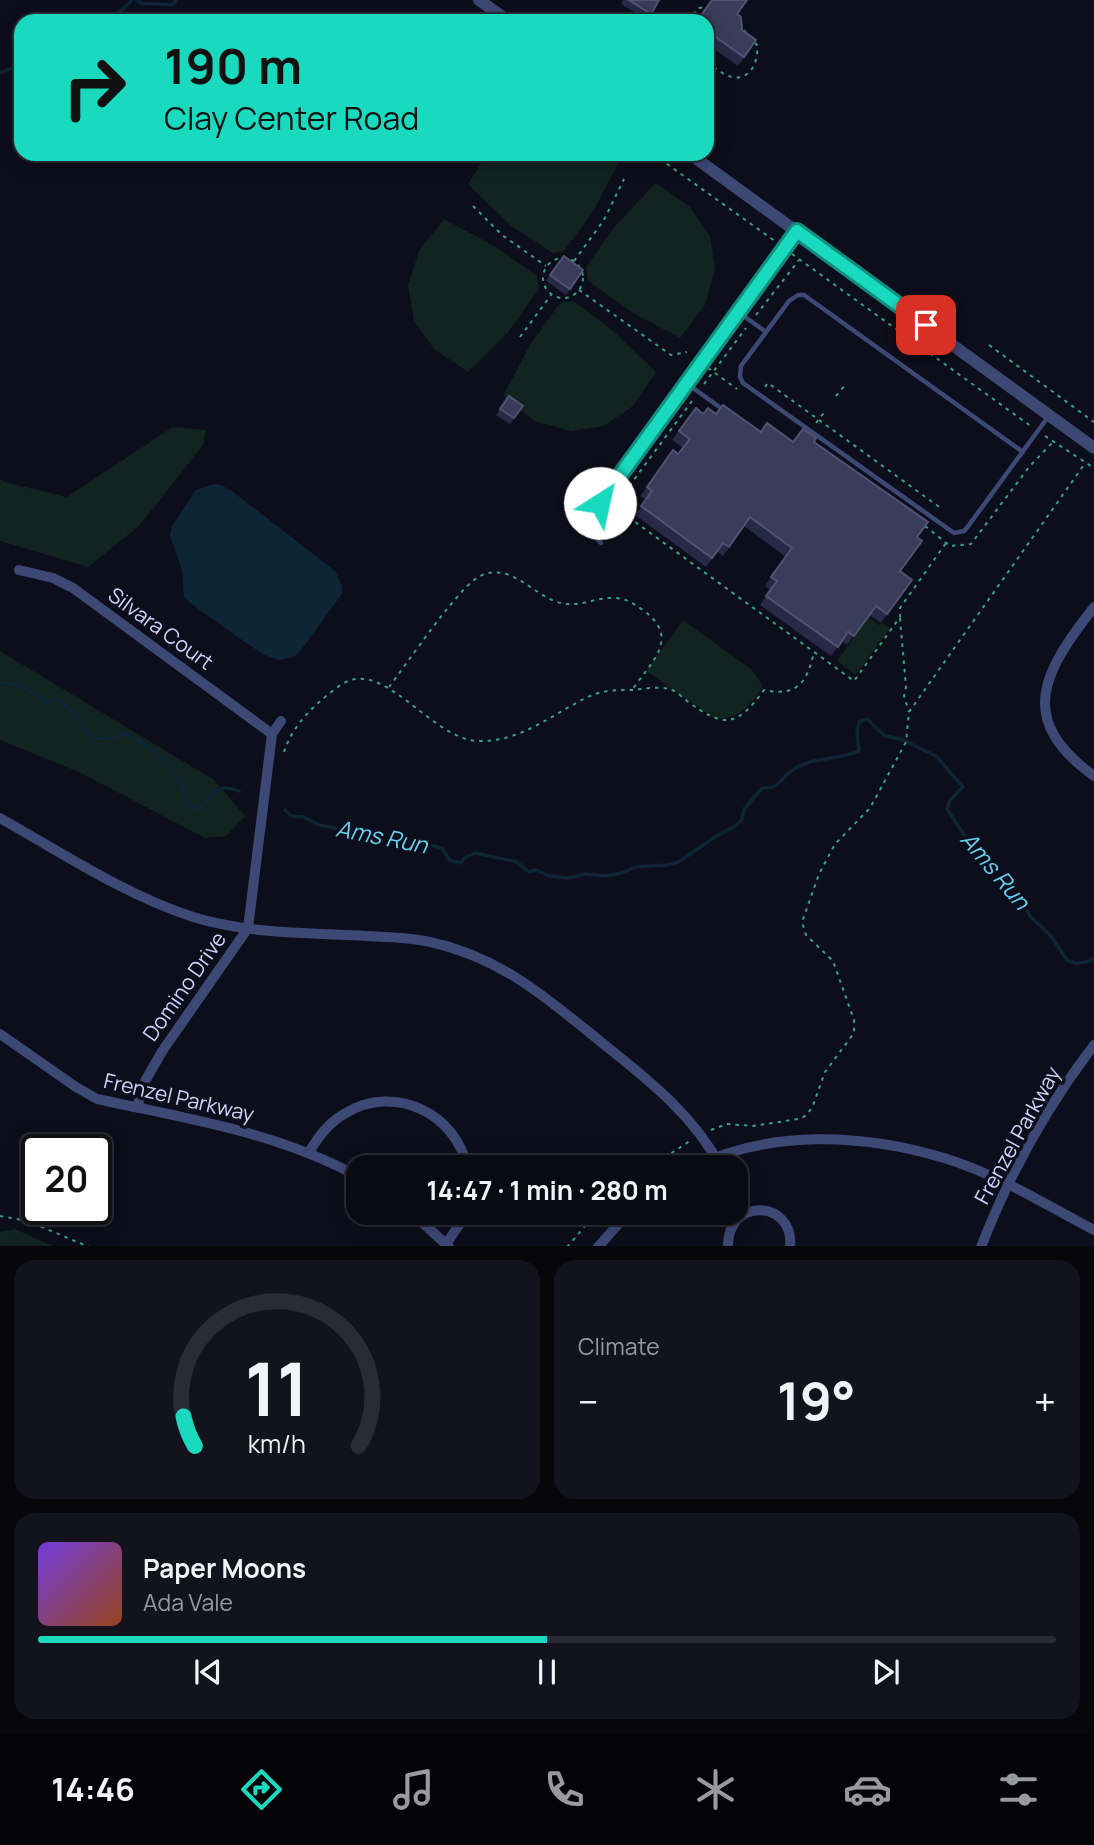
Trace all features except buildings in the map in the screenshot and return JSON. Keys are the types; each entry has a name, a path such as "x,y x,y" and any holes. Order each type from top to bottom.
{"street":[{"path":"479,0 498,14"},
{"path":"700,161 1094,448"},
{"name":"Silvara Court","path":"19,570 53,578 73,588 272,734"},
{"path":"1094,607 1053,667 1045,694 1050,729 1060,746 1071,759 1094,776"},
{"name":"Domino Drive","path":"137,1107 145,1081 163,1050 248,929 272,734 281,721"},
{"path":"0,818 153,902 195,917 248,929 406,938 450,948 492,963 535,989 657,1087 681,1109 713,1155"},
{"name":"Frenzel Parkway","path":"0,1034 85,1093 97,1098 265,1137 309,1152 346,1170"},
{"name":"Frenzel Parkway","path":"981,1246 1008,1185 1045,1117 1094,1045"},
{"path":"309,1152 328,1126 348,1111 373,1102 401,1102 430,1112 443,1123 463,1155"},
{"path":"723,1155 774,1143 829,1139 913,1151 946,1159 1008,1185 1094,1230"},
{"path":"748,1212 766,1210 777,1214 790,1232 790,1246"},
{"path":"426,1225 448,1245 458,1225"},
{"path":"599,1246 617,1225"},
{"path":"728,1246 733,1225"}],"lane":[{"path":"601,543 589,531 589,519 797,231"},
{"path":"1023,452 810,298 798,295 793,297 739,371 743,383 954,533 964,531 1023,452 1049,415"},
{"path":"738,312 766,332"},
{"path":"686,383 729,414"}],"path":[{"path":"693,14 698,8 706,6 713,9"},
{"path":"714,66 733,78 742,77 757,62 757,45 738,25"},
{"path":"663,161 777,242"},
{"path":"575,261 604,220 624,179"},
{"path":"473,206 502,235 547,267"},
{"path":"793,254 1053,442 1094,468"},
{"path":"557,259 575,261 582,272 582,285 579,290 574,295 563,298 552,294 544,284 547,267 557,259"},
{"path":"756,315 799,259"},
{"path":"579,290 671,355 687,352"},
{"path":"520,338 552,294"},
{"path":"704,384 747,327"},
{"path":"989,345 1094,422"},
{"path":"708,368 744,394"},
{"path":"759,395 768,383 942,509"},
{"path":"836,396 845,384"},
{"path":"692,401 619,500 620,511 854,681 900,617"},
{"path":"816,424 826,410"},
{"path":"922,523 950,546 964,546 977,539 1029,467 1053,442"},
{"path":"909,712 1086,462"},
{"path":"900,485 904,480"},
{"path":"669,1155 699,1136 727,1124 753,1126 804,1116 812,1108 825,1072 854,1033 854,1020 833,961 806,935 802,922 819,874 835,844 870,807 906,742 909,712 904,696 906,687 900,608 946,544"},
{"path":"388,688 463,590 482,575 502,572 556,601 584,604 612,597 626,599 653,617 660,626 662,646 632,690"},
{"path":"284,752 298,724 319,702 352,679 369,679 388,688 444,729 466,740 489,741 523,732 592,695 632,690 670,689 709,717 725,720 744,714 765,690 789,691 800,686 814,652"},
{"path":"0,1216 28,1222 87,1246"},
{"path":"568,1246 586,1225"}],"green space":[{"path":"483,161 619,161 594,210 564,251 553,253 510,225 468,184"},
{"path":"656,183 690,207 710,236 715,269 705,305 680,338 633,313 588,281 586,267 615,226"},
{"path":"444,219 496,247 537,276 539,289 509,331 468,372 434,349 414,321 408,285 419,251"},
{"path":"574,301 612,330 656,372 633,406 604,426 571,431 534,421 503,396 530,345 560,303"},
{"path":"173,427 206,430 203,445 139,526 88,567 0,541 0,479 67,497"},
{"path":"868,617 879,625 882,623 890,628 856,675 837,661"},
{"path":"683,620 752,670 763,686 749,705 737,714 714,718 646,671"},
{"path":"0,651 214,780 245,816 226,836 205,838 81,773 0,740"},
{"path":"15,1229 53,1246 0,1246 0,1232"}],"water":[{"path":"213,484 232,491 335,571 342,585 342,594 294,657 278,660 262,654 184,596 182,570 170,536 172,526 196,490"}],"waterway":[{"path":"116,14 132,0"},
{"path":"136,0 142,4 166,5 174,4 176,0"},
{"path":"0,73 14,67"},
{"name":"Ams Run","path":"0,683 22,686 47,703 56,699 75,713 94,739 112,738 125,733 140,741 171,767 193,808 198,810 220,789 239,791"},
{"name":"Ams Run","path":"285,810 291,816 304,817 319,825 371,836 390,835 442,848 449,860 461,863 464,858 475,853 517,862 529,872 536,870 549,876 606,876 636,867 678,862 742,820 744,809 762,788 778,784 789,772 801,765 859,751 859,722 867,719 885,736 901,739 936,756 963,787 950,800 947,809 976,853 1019,895 1030,916 1051,936 1067,960 1075,963 1094,958"}],"route":[{"path":"600,503 797,231 926,325"}]}
